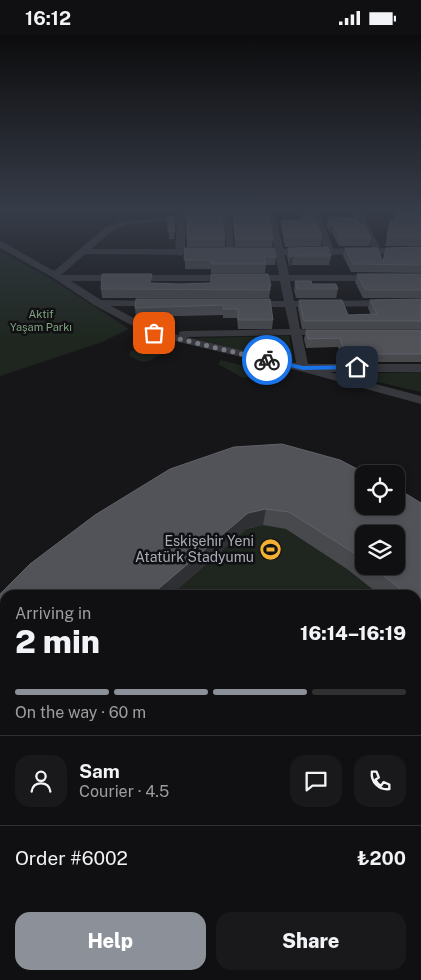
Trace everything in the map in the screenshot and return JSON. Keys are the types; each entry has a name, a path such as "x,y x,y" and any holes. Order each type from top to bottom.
{"street":[{"path":"18,254 98,303 154,333 303,368 421,400"},
{"path":"56,276 80,254"},
{"path":"280,254 283,277 303,368"},
{"path":"56,276 384,278"},
{"path":"98,303 166,304"},
{"path":"243,304 420,305"},
{"path":"154,333 315,333"},
{"path":"303,368 421,368"}],"green space":[{"name":"Aktif Yaşam Parkı","path":"0,254 6,254 53,280 129,329 102,342 0,376"},
{"path":"289,336 294,363 193,338"},
{"path":"160,350 162,354 146,362 139,361 129,355 131,351"},
{"path":"221,360 256,370 248,377 243,378 218,364"},
{"path":"421,372 421,392 344,374"},
{"path":"355,507 355,515 391,515 421,525 421,590 29,590 99,531"}],"building":[{"path":"184,254 275,254 276,257 264,257 266,264 211,264 211,260 184,260"},
{"path":"289,254 330,254 331,256 293,256 290,257"},
{"path":"348,254 380,254 383,262 385,254 421,254 421,265 353,264"},
{"path":"102,274 152,274 150,283 179,284 211,283 211,274 268,274 271,286 269,286 270,290 101,289"},
{"path":"357,274 421,274 421,290 365,290"},
{"path":"295,281 311,281 312,284 336,284 338,289 297,289"},
{"path":"136,299 270,299 273,320 238,320 238,309 223,309 223,305 135,308"},
{"path":"421,299 421,321 304,321 299,300 342,300 348,315 377,314 370,300"},
{"path":"306,330 421,330 421,354 345,354 340,338 308,339"},
{"name":"Eskişehir Yeni Atatürk Stadyumu","path":"282,444 340,460 355,468 355,515 405,515 405,494 421,503 421,590 402,590 382,575 405,575 405,525 355,525 355,554 289,512 266,509 248,513 157,590 4,590 30,564 95,515 170,469 234,447"}],"way so far":[{"path":"154,333 267,360"}],"place":[{"name":"Eskişehir Yeni Atatürk Stadyumu","path":"270,549"}],"route":[{"path":"267,360 303,368 357,367"}]}
